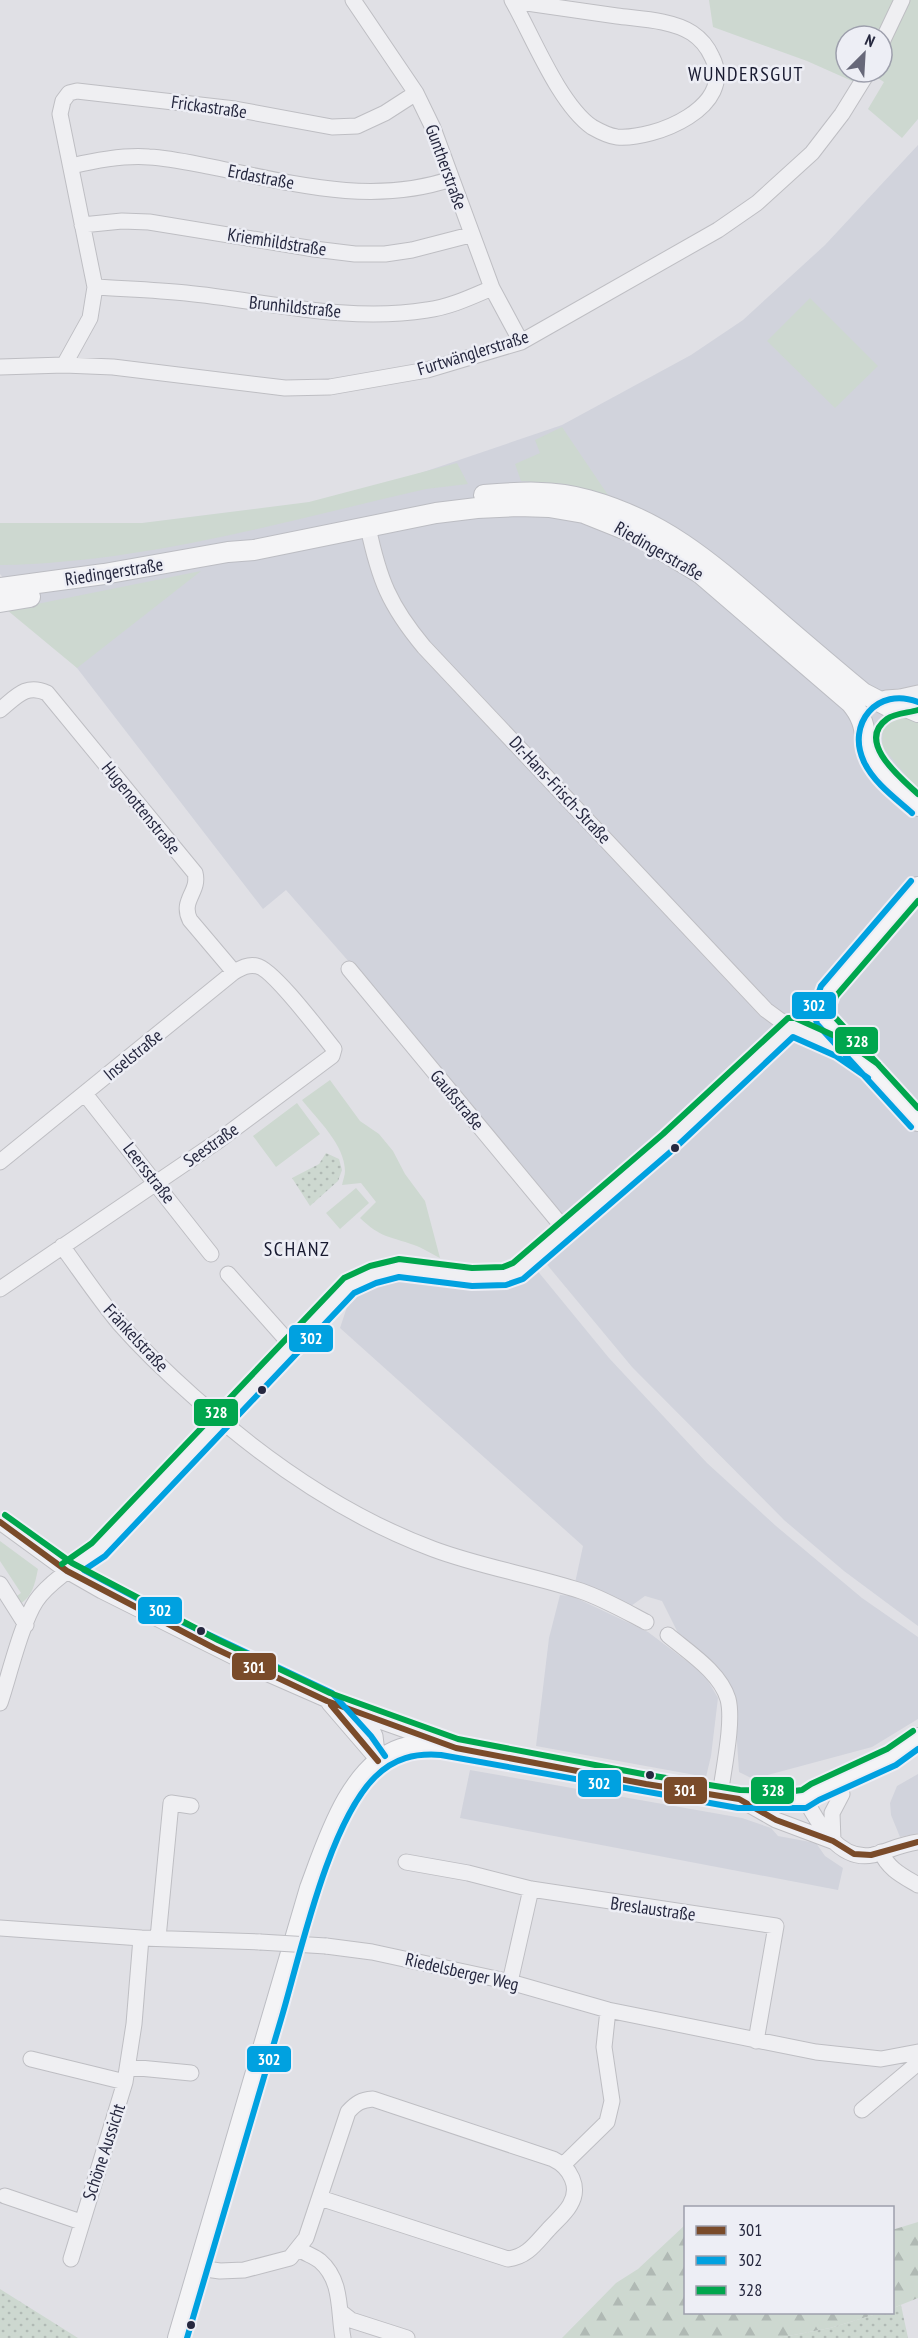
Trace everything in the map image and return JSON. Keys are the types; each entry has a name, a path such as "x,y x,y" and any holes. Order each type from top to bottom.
{"main road":[{"name":"Riedingerstraße","path":"228,552 253,541 435,501 518,492 551,493 588,500 657,527 702,555 863,693 910,704"},
{"name":"Riedingerstraße","path":"0,588 104,574 228,552 254,550 436,513 518,506 549,507 584,513 634,533 674,556 718,588 851,703 861,715 867,733 868,749 876,766 918,806"},
{"path":"0,574 66,572 104,574"},
{"path":"0,602 69,589 104,574"},
{"path":"754,619 786,627"},
{"path":"867,733 873,719 910,704"},
{"path":"918,887 828,991 822,1009 824,1018 918,1120"},
{"path":"178,2338 310,1888 330,1836 350,1796 359,1781 378,1761 407,1747 456,1748 730,1798 782,1801 805,1799 815,1792 892,1757 918,1738"}],"street":[{"name":"Guntherstraße","path":"353,0 416,93 432,128 470,235 492,288 521,342"},
{"path":"891,24 902,0"},
{"path":"512,1 639,19 681,28 692,33 705,45 715,63 717,72 710,98 700,110 687,118 658,130 617,137 602,133 590,126 575,111 512,1"},
{"name":"Furtwänglerstraße","path":"0,367 64,365 113,367 285,388 330,387 428,370 521,342 718,230 758,203 812,153 842,114 861,84"},
{"name":"Frickastraße","path":"72,166 60,114 63,101 69,93 77,91 235,109 332,128 357,126 385,113 416,93"},
{"name":"Erdastraße","path":"72,166 113,158 148,157 308,186 377,193 427,187 451,179"},
{"path":"64,365 90,318 95,287 72,166"},
{"name":"Kriemhildstraße","path":"82,225 122,221 149,222 355,254 385,254 412,250 470,235"},
{"name":"Brunhildstraße","path":"95,287 186,293 279,307 361,313 427,310 456,303 492,288"},
{"name":"Dr.-Hans-Frisch-Straße","path":"368,527 380,577 399,613 419,641 758,1002 775,1017 840,1048 873,1071"},
{"name":"Hugenottenstraße","path":"0,710 26,690 37,688 47,693 195,873 196,884 186,907 186,913 234,972"},
{"path":"863,693 910,704"},
{"name":"Seestraße","path":"0,1289 218,1141 332,1056 334,1049 271,974 255,965 244,966 234,972"},
{"name":"Gaußstraße","path":"349,969 566,1231"},
{"name":"Inselstraße","path":"0,1162 234,972"},
{"path":"0,1702 36,1600 67,1571 98,1550 349,1286 374,1274 399,1268 472,1277 498,1277 518,1271 669,1141 791,1026"},
{"name":"Leersstraße","path":"85,1094 157,1182 211,1254"},
{"name":"Fränkelstraße","path":"62,1246 148,1355 221,1421 269,1460 317,1492 369,1520 432,1549 492,1568 581,1591 646,1622"},
{"path":"228,1274 292,1346"},
{"path":"0,1522 67,1571 102,1592 187,1635 327,1701 456,1748"},
{"path":"0,1584 26,1624"},
{"path":"668,1635 706,1668 728,1698 730,1798 776,1820 833,1841 854,1854 871,1855 918,1842"},
{"path":"327,1701 378,1761"},
{"path":"357,1713 371,1727 375,1736 378,1761"},
{"path":"833,1841 832,1813 842,1794"},
{"path":"805,1799 833,1841"},
{"path":"158,1938 171,1803 191,1806"},
{"path":"881,1852 891,1869 918,1885"},
{"name":"Breslaustraße","path":"406,1862 468,1873 531,1889 776,1926 756,2041"},
{"path":"510,1982 531,1889"},
{"name":"Riedelsberger Weg","path":"0,1928 141,1938 326,1946 372,1952 510,1982 608,2010 816,2052 881,2059 918,2052"},
{"name":"Schöne Aussicht","path":"71,2259 129,2067 141,1938"},
{"path":"564,2164 607,2121 612,2101 604,2048 608,2010"},
{"name":"Schöne Aussicht","path":"31,2059 125,2082"},
{"path":"862,2109 918,2063"},
{"path":"129,2067 191,2073"},
{"path":"199,2268 220,2271 244,2270 290,2258 299,2249 306,2238 348,2112 363,2100 373,2099 564,2164 573,2179 575,2192 570,2205 529,2251 514,2259 320,2198"},
{"name":"Schöne Aussicht","path":"5,2196 81,2222"},
{"path":"299,2249 313,2256 325,2267 335,2282 342,2313 340,2321 343,2338"},
{"path":"342,2313 351,2320 407,2338"}],"shaded area":[{"path":"918,145 918,1626 844,1571 784,1520 632,1367 544,1261 575,1232 386,1004 286,890 263,909 77,668 0,574 0,564 332,503 562,425 691,355 743,320 825,245"},
{"path":"536,1269 609,1358 707,1463 776,1526 862,1598 918,1637 918,1719 872,1747 753,1779 739,1772 734,1697 680,1637 662,1601 645,1596 631,1606 575,1583 583,1546 340,1328 352,1292 380,1278 402,1277 509,1286"},
{"path":"560,1595 572,1596 648,1632 704,1674 718,1698 706,1777 536,1746 549,1638"},
{"path":"470,1770 742,1818 771,1828 778,1836 816,1843 825,1856 843,1868 838,1890 460,1818"},
{"path":"918,1774 918,1833 900,1837 891,1815 890,1803 897,1786"}],"green space":[{"path":"709,0 918,0 918,119 902,138 868,109 883,84 894,84 894,24 834,24 834,73 713,27"},
{"path":"810,298 878,366 835,408 767,341"},
{"path":"562,427 608,495 565,484 521,481 515,464 540,453 535,440"},
{"path":"457,463 468,484 426,489 268,527 161,549 108,557 0,565 0,523 142,523 309,502"},
{"path":"201,571 77,668 7,610"},
{"path":"906,716 918,723 918,790 882,746 883,730 893,720"},
{"path":"330,1080 360,1121 379,1134 393,1151 405,1174 425,1201 440,1258 417,1246 380,1233 360,1218 376,1202 361,1183 342,1185 345,1171 340,1152 329,1133 302,1100"},
{"path":"297,1103 320,1134 276,1167 253,1136"},
{"path":"326,1153 339,1159 342,1170 338,1181 310,1206 292,1178 319,1164"},
{"path":"356,1188 369,1203 340,1229 326,1213"},
{"path":"0,1541 38,1569 31,1593 20,1604 14,1598 21,1593 0,1561"},
{"path":"918,2222 918,2298 894,2308 894,2229"},
{"path":"684,2226 684,2314 877,2314 830,2328 778,2338 562,2338 616,2283 638,2269"},
{"path":"0,2289 78,2338 0,2338"},
{"path":"901,2305 908,2338 778,2338 830,2328 877,2314 894,2314 894,2308"}],"transit line":[{"name":"302","path":"912,813 885,790 868,770 859,748 859,734 862,722 878,704 890,699 903,698 918,702"},
{"name":"328","path":"918,710 890,717 878,728 876,738 885,760 918,794"},
{"name":"302","path":"911,881 821,986 813,1009 817,1024 911,1127"},
{"name":"328","path":"918,901 836,996 831,1009 832,1014 918,1108"},
{"name":"328","path":"62,1564 92,1543 344,1278 370,1266 399,1259 472,1268 503,1267 513,1263 663,1134 788,1018 795,1018 844,1040 878,1064"},
{"name":"302","path":"385,1756 371,1736 332,1693 182,1622 84,1570 105,1556 354,1293 376,1283 399,1277 472,1286 506,1285 523,1279 675,1148 793,1037 836,1056 868,1078"},
{"name":"328","path":"5,1515 72,1563 218,1640 330,1693 458,1739 740,1790 794,1791 802,1790 887,1749 913,1731"},
{"name":"301","path":"0,1522 67,1571 214,1648 327,1701 456,1748 739,1799 776,1820 833,1841 854,1854 871,1855 918,1842"},
{"name":"301","path":"331,1705 378,1761"},
{"name":"302","path":"187,2338 318,1889 344,1825 359,1798 382,1771 405,1758 441,1755 738,1808 806,1808 896,1765 918,1749"}],"district":[{"name":"WUNDERSGUT","path":"746,74"},
{"name":"SCHANZ","path":"297,1249"}]}
